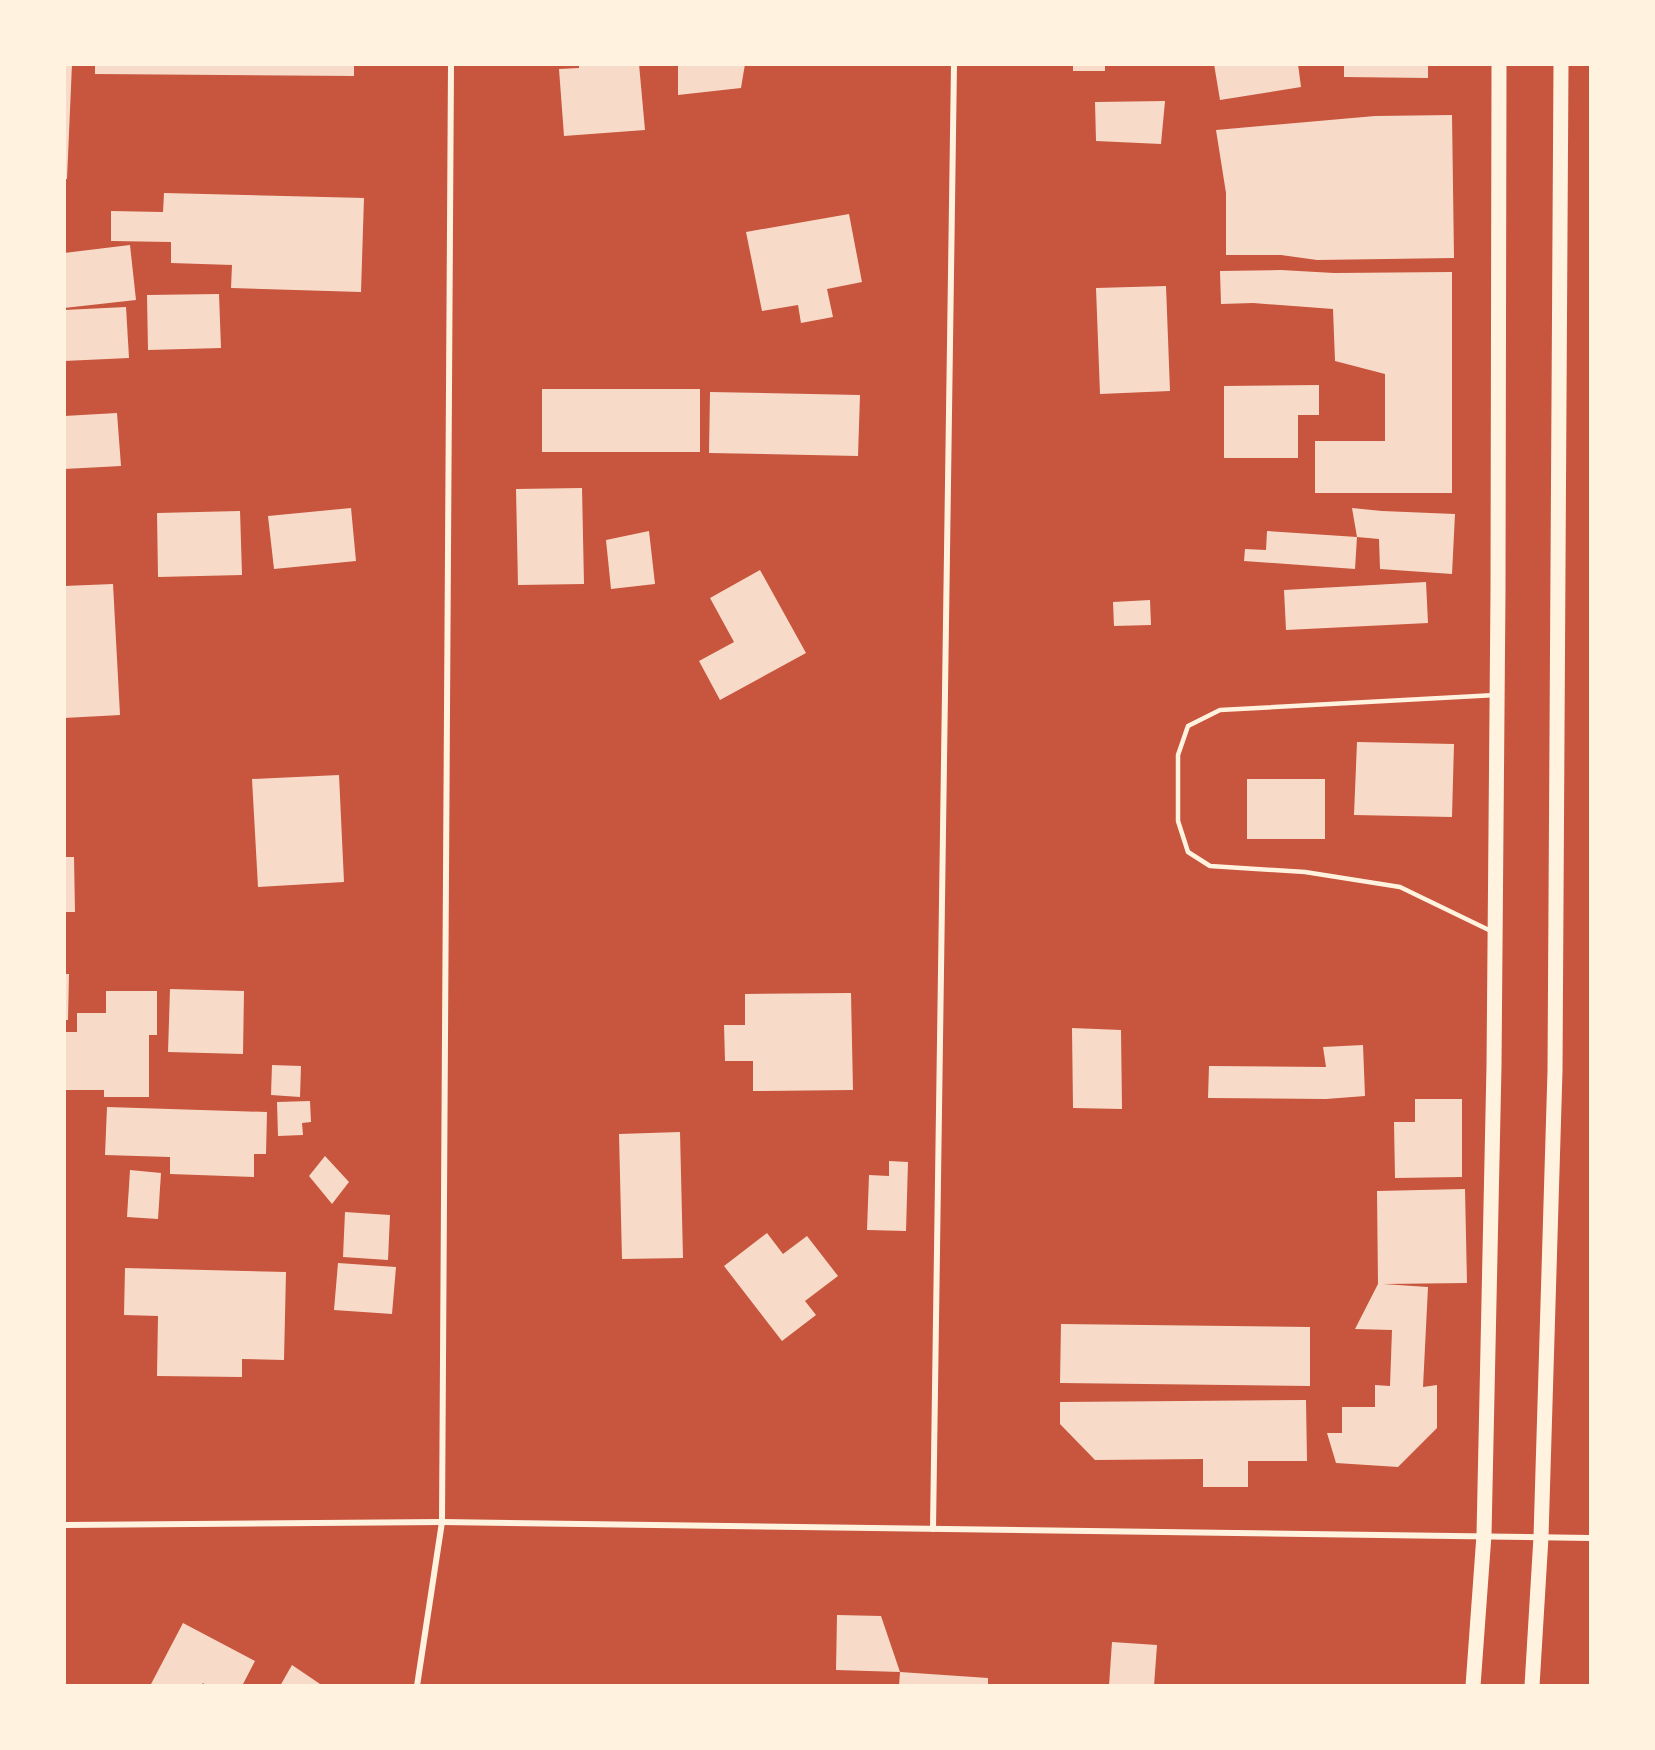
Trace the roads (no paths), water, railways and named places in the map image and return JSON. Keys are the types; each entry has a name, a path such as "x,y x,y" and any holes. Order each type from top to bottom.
{"main road":[{"path":"1473,1686 1484,1535 1495,934 1499,64"},
{"path":"1532,1686 1541,1537 1555,1071 1561,64"}],"street":[{"path":"417,1686 442,1522 451,64"},
{"path":"933,1529 954,64"},
{"path":"64,1525 442,1522 1590,1538"}],"lane":[{"path":"1495,934 1400,887 1305,872 1210,866 1188,852 1178,821 1178,755 1188,726 1220,710 1497,694"}]}
